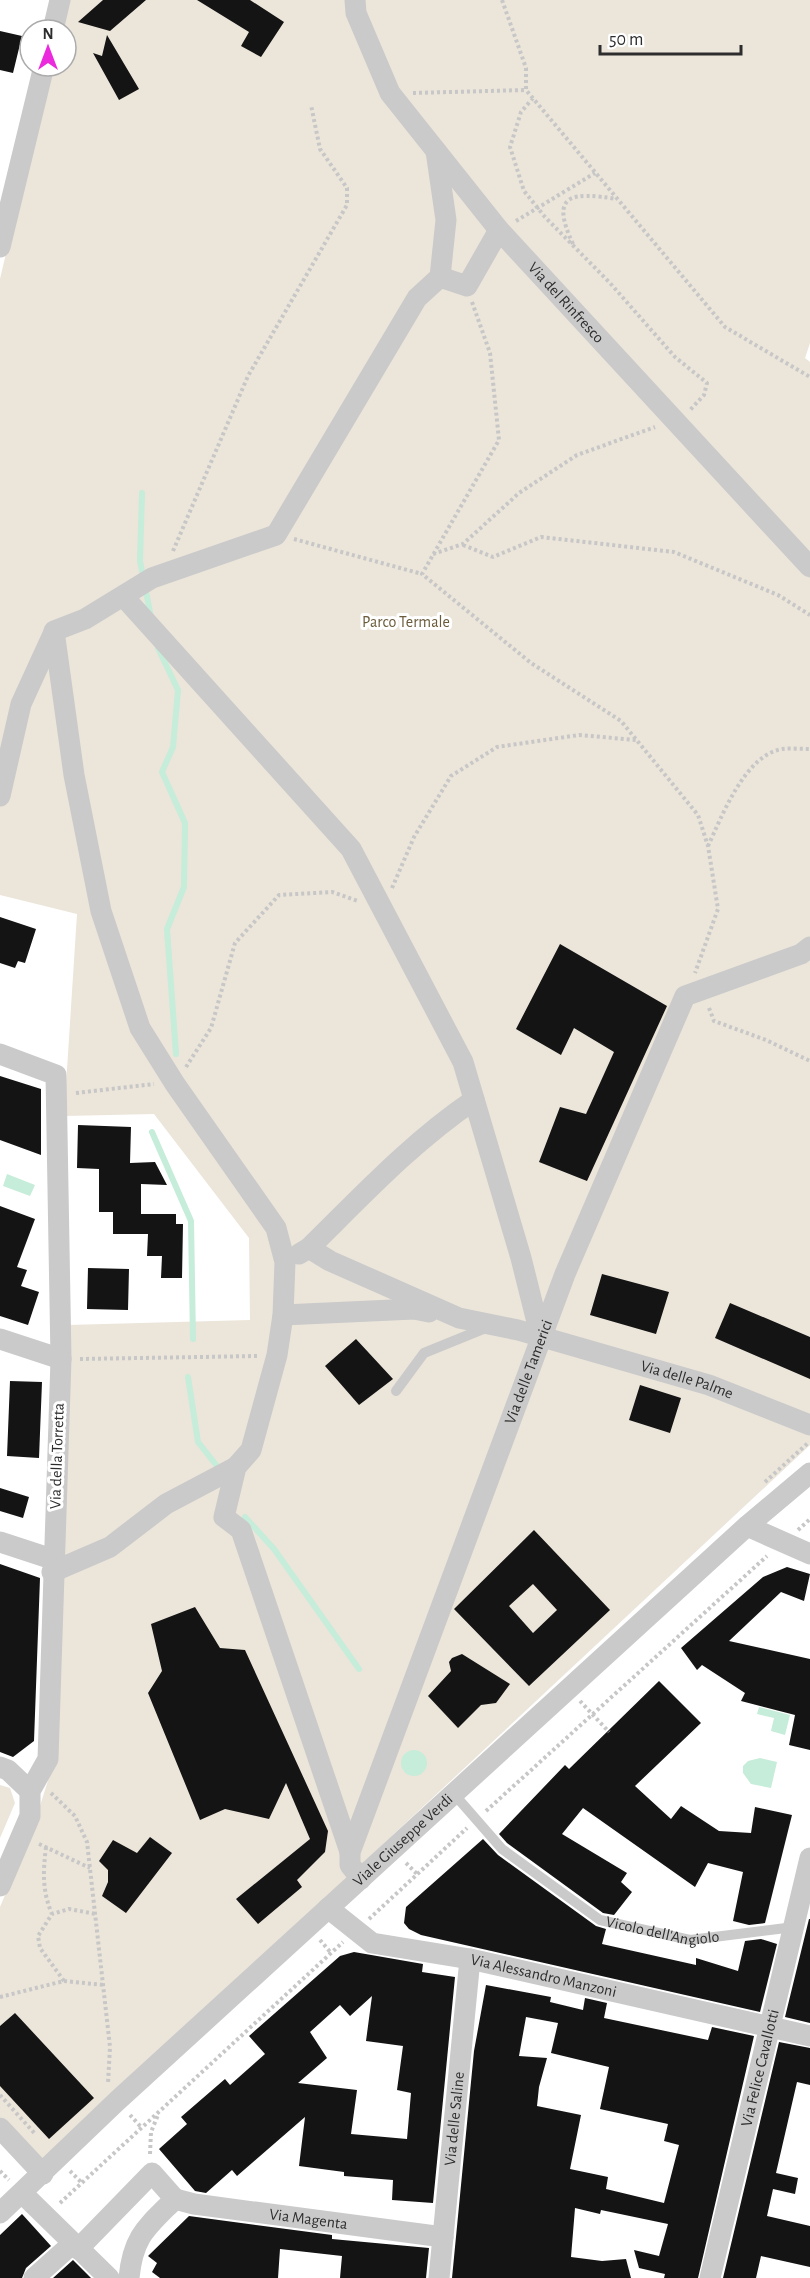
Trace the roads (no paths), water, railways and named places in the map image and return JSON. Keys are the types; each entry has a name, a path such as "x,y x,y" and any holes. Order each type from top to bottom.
{"street":[{"path":"56,18 60,0"},
{"name":"Via del Rinfresco","path":"355,7 390,93 436,152 504,235 810,567"},
{"path":"0,247 41,78"},
{"path":"0,796 21,704 54,631 85,619 164,574 276,535 417,298 440,277 446,220 436,152"},
{"path":"440,277 467,286 504,235"},
{"path":"123,596 351,849 463,1062 521,1258 551,1340"},
{"path":"0,1542 52,1565 110,1547 166,1504 236,1467 251,1450 277,1355 284,1315 285,1262 276,1228 174,1084 140,1028 101,911 74,776 54,631"},
{"name":"Via delle Tamerici","path":"350,1852 551,1340 565,1274 694,993 801,954 810,947"},
{"name":"Via della Torretta","path":"0,1054 57,1075 61,1359 52,1565 48,1759 34,1785 30,1816 0,1886"},
{"path":"285,1262 309,1248 401,1157 446,1119 474,1100"},
{"path":"309,1248 330,1261 459,1318"},
{"path":"284,1315 414,1309 459,1318"},
{"name":"Via delle Palme","path":"459,1318 551,1340 709,1385 810,1425"},
{"path":"0,1339 61,1359"},
{"path":"236,1467 224,1517 242,1530 350,1852 350,1865 361,1879"},
{"name":"Viale Giuseppe Verdi","path":"0,2213 117,2101 328,1908 747,1526 810,1473"},
{"path":"747,1526 810,1554"},
{"path":"0,1767 34,1785"},
{"name":"Via Felice Cavallotti","path":"710,2278 770,2026 802,1923 810,1858"},
{"name":"Via Alessandro Manzoni","path":"328,1908 372,1943 471,1959 810,2036"},
{"name":"Via delle Saline","path":"439,2278 471,1959"},
{"path":"0,2128 43,2174"},
{"path":"34,2278 75,2246 152,2173 175,2199 139,2235 131,2258 129,2278"},
{"path":"22,2193 109,2278"},
{"name":"Via Magenta","path":"175,2199 194,2204 443,2237"}],"lane":[{"path":"396,1391 424,1353 491,1325"},
{"name":"Vicolo dell'Angiolo","path":"454,1794 502,1849 600,1920 690,1940 802,1923"}],"waterway":[{"path":"142,493 140,561 151,617"},
{"path":"158,648 178,690 173,747 162,772 185,823 184,887 167,929 176,1054"},
{"path":"152,1132 191,1221 193,1339"},
{"path":"188,1377 198,1442 217,1466"},
{"path":"245,1517 274,1549 359,1669"}],"park label":[{"name":"Parco Termale","path":"406,622"}]}
